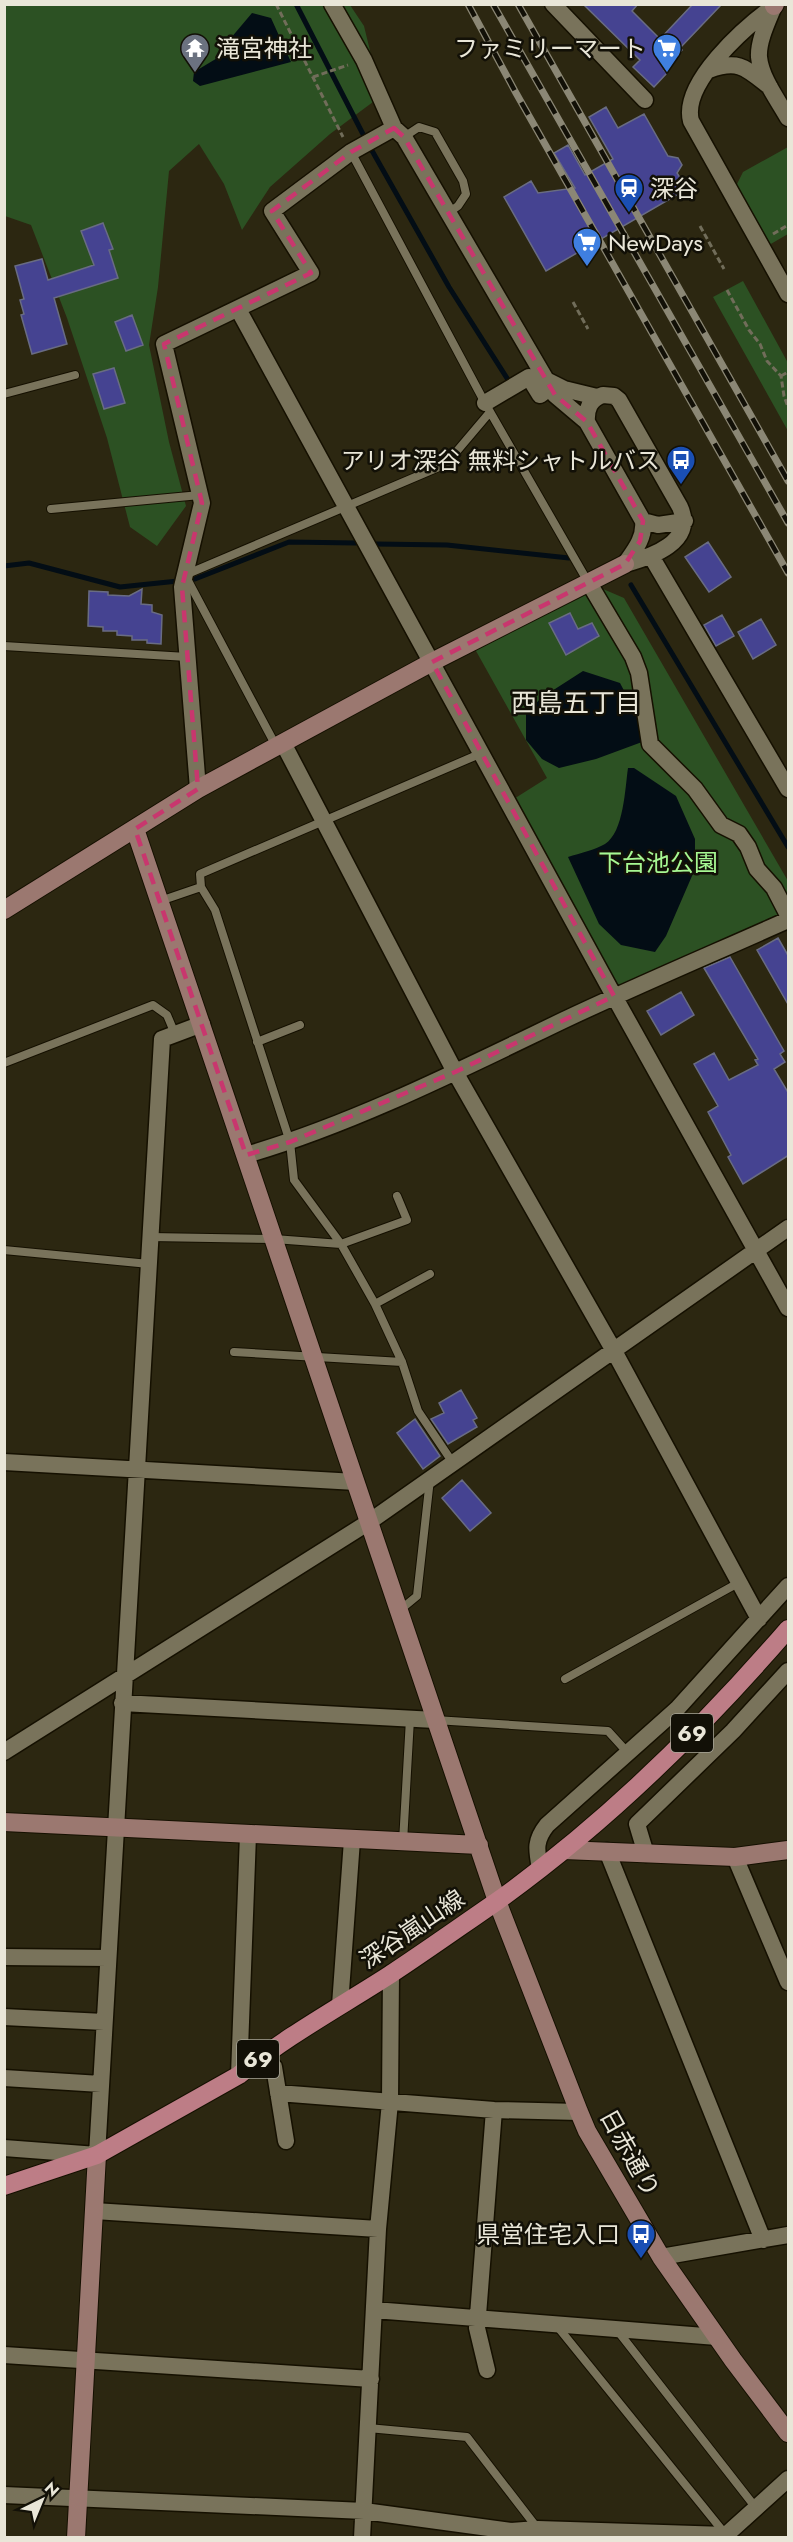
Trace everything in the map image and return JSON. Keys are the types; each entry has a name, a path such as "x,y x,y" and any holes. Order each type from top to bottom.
{"main road":[{"name":"深谷嵐山線","path":"4,2186 97,2155 239,2074 497,1901 589,1830 675,1752 789,1629"}],"street":[{"path":"332,4 363,60 395,133 448,213 555,395 587,422 643,521 638,557 789,789"},
{"path":"553,4 645,100"},
{"path":"774,5 749,23 709,70 695,88 689,112 691,122 789,294"},
{"path":"774,5 760,51 761,63 771,87 789,118"},
{"path":"709,70 737,64 771,87"},
{"path":"198,789 182,587 202,503 164,344 311,273 272,212 351,152 395,133"},
{"path":"238,309 614,996 789,1308"},
{"path":"4,910 198,789 432,662 678,537 684,530 685,521 680,507 619,400 608,395 597,397 564,389 544,375 534,374 544,392 540,394 529,377 488,407"},
{"path":"587,422 588,407 597,397"},
{"path":"643,521 658,525 685,521"},
{"path":"589,583 633,657 639,673 650,744 695,789 721,825 739,834 757,870 774,888 789,915"},
{"path":"280,744 324,822 455,1072 614,1351 759,1619"},
{"name":"日赤通り","path":"135,829 497,1901 587,2132 661,2257 789,2433"},
{"path":"246,1155 290,1142 455,1072 614,996 789,920"},
{"path":"76,2538 123,1677 162,1039 202,1024"},
{"path":"4,1752 369,1521 789,1228"},
{"path":"4,1462 356,1482"},
{"path":"540,1868 536,1847 538,1836 677,1709 789,1586"},
{"path":"646,1854 637,1824 733,1731 789,1671"},
{"path":"122,1703 435,1720"},
{"path":"4,1822 479,1845"},
{"path":"239,2074 248,1835"},
{"path":"340,2005 352,1840"},
{"path":"564,1850 735,1857 789,1850"},
{"path":"607,1851 763,2240"},
{"path":"735,1857 789,1982"},
{"path":"4,1957 108,1958"},
{"path":"362,2538 378,2229 390,2102 391,1973"},
{"path":"4,2017 104,2022"},
{"path":"260,2058 274,2067 286,2141"},
{"path":"4,2078 101,2084"},
{"path":"278,2093 494,2109 579,2112"},
{"path":"487,2370 477,2328 494,2109"},
{"path":"4,2148 97,2155"},
{"path":"94,2211 378,2229"},
{"path":"661,2257 789,2235"},
{"path":"374,2310 615,2327 717,2337"},
{"path":"4,2355 371,2379"},
{"path":"4,2495 364,2511 511,2534 538,2529 727,2536 789,2479"}],"lane":[{"path":"395,133 419,127 435,132 463,181 466,194 458,206 448,213"},
{"path":"351,152 488,407 589,583"},
{"path":"4,394 75,375"},
{"path":"280,744 185,575 446,464 488,407"},
{"path":"51,508 200,495"},
{"path":"4,646 188,657"},
{"path":"453,1463 418,1412 402,1362 375,1304 341,1244 294,1180 290,1142 215,910 201,887 200,874 482,753"},
{"path":"160,902 201,887"},
{"path":"4,1063 153,1005 166,1014 175,1034"},
{"path":"257,1042 300,1025"},
{"path":"150,1237 274,1239 341,1244 407,1220 398,1196"},
{"path":"4,1250 149,1264"},
{"path":"375,1304 430,1274"},
{"path":"234,1352 402,1362"},
{"path":"399,1611 417,1596 430,1479"},
{"path":"565,1679 740,1582"},
{"path":"403,1842 410,1719"},
{"path":"435,1720 608,1731 628,1753"},
{"path":"555,2323 727,2536"},
{"path":"615,2327 756,2508"},
{"path":"368,2428 467,2437 538,2529"}],"path":[{"path":"276,4 351,152"},
{"path":"312,77 363,60"},
{"path":"700,225 724,269"},
{"path":"727,290 748,330 760,344 767,361 781,376 784,396 789,407"},
{"path":"573,302 588,329"},
{"path":"781,376 789,372"}],"highlighted area":[{"path":"394,128 404,137 555,395 587,422 643,521 640,541 625,564 432,662 614,996 455,1072 290,1142 246,1155 135,829 198,789 182,587 202,503 164,344 311,273 272,211 351,152"}],"green space":[{"path":"5,5 350,5 364,26 381,96 330,134 270,187 242,230 224,184 199,144 169,171 158,287 149,345 169,442 186,506 157,546 130,527 107,438 67,318 31,225 5,216"},
{"path":"788,147 788,234 769,245 736,186 743,172"},
{"path":"743,281 788,363 788,431 713,297"},
{"name":"下台池公園","path":"589,583 624,598 788,881 788,918 614,996 509,802 547,778 471,642"}],"shaded area":[{"path":"252,13 271,18 291,62 200,86 193,81 194,72 219,57 225,45"},
{"path":"583,671 620,683 640,721 642,742 596,759 559,768 542,759 526,740 526,714 541,698"},
{"path":"628,768 634,768 676,796 695,839 695,869 666,936 655,952 621,945 599,924 568,857 592,850 605,844 611,838 620,820"}],"building":[{"path":"583,4 638,4 632,11 660,39 693,4 722,4 680,48 682,50 664,70 667,73 654,87 633,67 640,60"},
{"path":"606,107 618,128 644,114 668,156 678,158 682,165 677,173 687,189 546,271 504,197 531,181 538,193 575,188 554,153 568,145 585,175 613,159 589,117"},
{"path":"103,223 113,249 109,250 118,278 54,298 67,344 32,354 21,315 24,314 20,300 24,299 15,266 42,259 48,280 94,265 81,231"},
{"path":"132,315 143,345 126,351 115,322"},
{"path":"114,368 125,403 104,409 93,374"},
{"path":"708,542 731,577 709,592 685,557"},
{"path":"142,589 141,604 152,605 152,612 162,615 161,644 147,643 147,640 132,640 132,636 117,635 117,631 103,631 103,627 88,626 89,591 129,596"},
{"path":"570,613 578,629 592,623 599,636 566,655 549,623"},
{"path":"722,615 734,636 716,646 704,625"},
{"path":"761,619 776,645 753,659 738,632"},
{"path":"778,938 789,957 789,1006 757,950"},
{"path":"730,957 784,1051 780,1054 785,1062 774,1069 789,1094 789,1155 743,1184 728,1157 731,1155 708,1112 718,1106 694,1064 714,1053 729,1080 758,1065 755,1060 758,1059 704,968"},
{"path":"681,992 694,1015 661,1035 647,1011"},
{"path":"461,1390 477,1418 473,1420 477,1427 448,1444 431,1419 444,1413 439,1403"},
{"path":"415,1419 440,1456 423,1469 397,1433"},
{"path":"462,1480 491,1513 470,1531 442,1498"}],"waterway":[{"path":"296,4 366,140 449,287 510,383"},
{"path":"195,579 289,542 356,543"},
{"path":"376,544 447,545 569,558"},
{"path":"4,566 29,563 120,587 178,581"},
{"path":"631,585 788,847"}],"railway":[{"path":"468,4 788,573"},
{"path":"493,4 788,523"},
{"path":"518,4 788,481"}],"place":[{"name":"滝宮神社","path":"195,74"},
{"name":"ファミリーマート","path":"667,74"},
{"name":"深谷","path":"629,214"},
{"name":"NewDays","path":"587,268"},
{"name":"アリオ深谷 無料シャトルバス","path":"681,486"},
{"name":"県営住宅入口","path":"641,2260"}],"district":[{"name":"西島五丁目","path":"576,703"}]}
